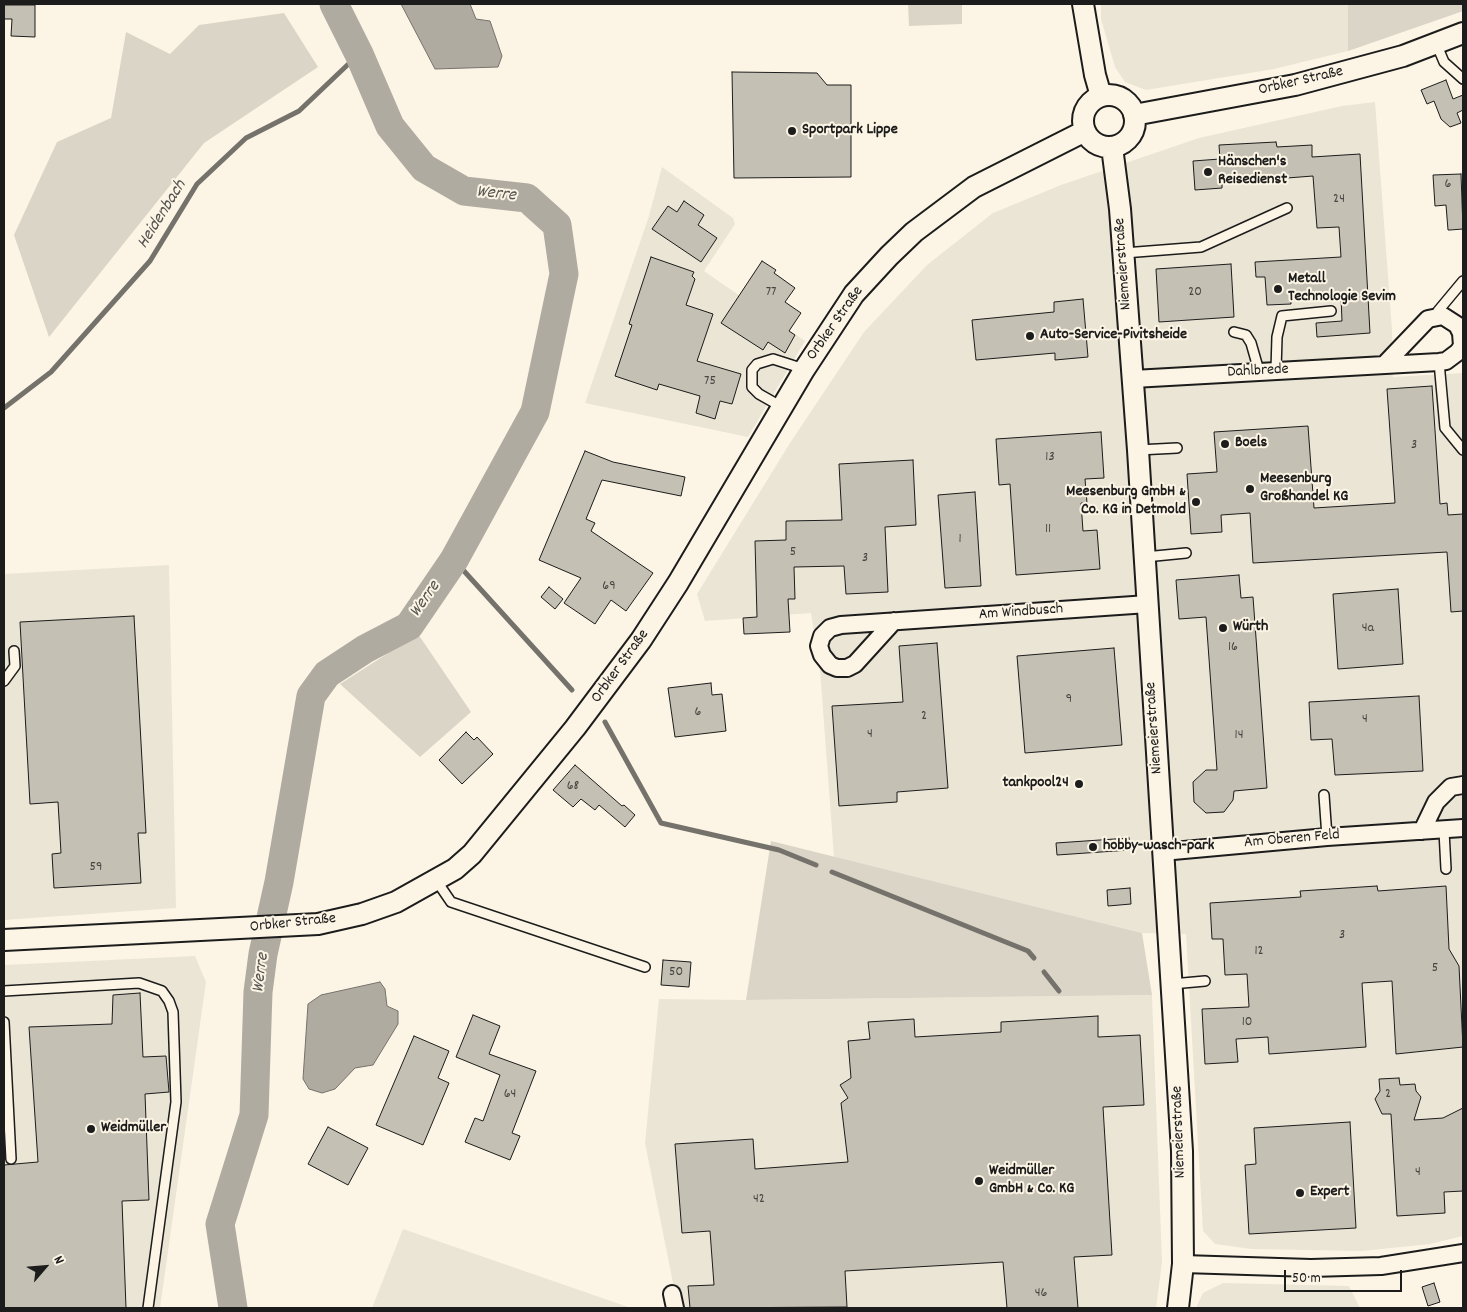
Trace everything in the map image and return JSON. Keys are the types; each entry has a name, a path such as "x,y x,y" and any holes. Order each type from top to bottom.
{"street":[{"path":"1083,4 1095,75 1101,96"},
{"name":"Orbker Straße","path":"1134,115 1294,85 1403,56 1463,33"},
{"path":"1101,96 1118,97 1125,101 1134,115 1135,122 1126,142 1112,147 1096,144 1085,131 1083,120 1085,110 1101,96"},
{"name":"Orbker Straße","path":"4,940 318,924 362,914 396,902 455,869 472,854 602,694 678,583 804,370 854,294 914,232 974,187 1085,131"},
{"name":"Niemeierstraße","path":"1112,147 1124,253 1138,450 1182,1151 1183,1264 1178,1308"},
{"path":"1384,365 1422,324 1438,316"},
{"name":"Dahlbrede","path":"1132,380 1276,370 1439,362 1458,352 1463,339 1458,325 1450,319 1438,316"},
{"name":"Am Windbusch","path":"894,621 1148,604"},
{"path":"1422,831 1436,802 1451,787 1463,786"},
{"name":"Am Oberen Feld","path":"1162,852 1327,837 1444,831 1463,828"},
{"path":"1183,1264 1311,1268 1381,1266 1463,1253"}],"lane":[{"path":"1436,44 1444,62 1463,79"},
{"path":"1124,253 1201,247 1287,208"},
{"path":"1438,316 1438,311 1463,281"},
{"path":"1276,370 1277,337 1282,316 1332,311"},
{"path":"1234,332 1246,335 1251,343 1259,371"},
{"path":"782,407 759,394 752,387 752,370 757,364 772,358 804,370"},
{"path":"1439,362 1445,428 1463,450"},
{"path":"1138,450 1177,448"},
{"path":"1145,557 1186,553"},
{"path":"4,681 15,666 14,650"},
{"path":"1324,795 1327,837"},
{"path":"1444,831 1446,869"},
{"path":"436,880 452,906 645,967"},
{"path":"1171,984 1205,981"},
{"path":"4,991 139,983 162,991 169,1001 173,1012 176,1102 148,1308"},
{"path":"4,1022 7,1138 11,1159"}],"shaded area":[{"path":"401,4 470,4 476,19 490,21 502,56 498,67 435,69"},
{"path":"908,4 962,4 962,24 909,26"},
{"path":"1101,4 1463,4 1463,11 1348,51 1274,69 1146,90 1125,82 1115,67 1101,19"},
{"path":"1348,4 1463,4 1463,11 1348,51"},
{"path":"284,13 318,67 204,143 49,337 14,235 57,142 111,118 126,32 170,54 199,25"},
{"path":"1375,102 1392,330 1393,377 1463,373 1463,1236 1430,1244 1362,1251 1251,1249 1215,1244 1203,1231 1186,934 1142,933 834,857 820,670 811,613 705,621 697,594 790,443 864,332 927,265 993,213 1061,185 1199,138 1342,106"},
{"path":"662,167 733,218 735,224 704,271 805,341 748,437 585,403 649,216"},
{"path":"169,565 176,908 4,920 4,574"},
{"path":"418,634 471,712 420,757 340,684"},
{"path":"771,841 1142,933 1152,995 746,1000"},
{"path":"195,956 206,982 160,1308 4,1308 4,965"},
{"path":"380,982 385,989 387,1006 398,1011 398,1024 373,1065 355,1068 335,1089 322,1093 309,1089 303,1079 308,1004 321,995"},
{"path":"1152,995 1162,1262 1156,1308 678,1308 645,1143 659,999 746,1000"},
{"path":"403,1229 631,1308 372,1308"},
{"path":"1223,1283 1349,1286 1360,1308 1196,1308 1203,1293"}],"building":[{"path":"4,5 35,5 35,37 11,36 12,19 4,19"},
{"name":"Sportpark Lippe","path":"732,72 817,73 827,85 851,85 851,177 734,178"},
{"path":"1446,80 1453,99 1463,95 1463,110 1457,113 1461,123 1450,127 1441,119 1434,101 1427,104 1421,90"},
{"path":"1276,142 1277,147 1312,145 1312,157 1360,154 1370,333 1317,337 1316,323 1342,321 1341,297 1291,300 1291,304 1267,305 1265,277 1256,277 1255,262 1341,257 1339,227 1317,228 1313,176 1222,183 1222,188 1195,190 1193,161 1220,159 1219,145"},
{"path":"1461,174 1463,229 1448,230 1446,205 1435,206 1433,175"},
{"path":"684,201 704,215 698,225 717,238 701,262 652,229 668,206 677,212"},
{"path":"651,257 694,272 692,276 695,279 686,305 713,314 697,361 741,374 732,404 720,401 715,419 696,413 700,396 659,384 657,390 615,376 632,325 629,324"},
{"path":"762,261 776,270 774,273 795,288 785,302 801,313 789,331 795,335 785,353 768,342 763,350 721,323"},
{"path":"1231,264 1234,317 1159,322 1156,269"},
{"name":"Auto-Service-Pivitsheide","path":"1083,299 1088,357 1055,360 1055,353 976,360 972,320 1054,312 1054,302"},
{"name":"Meesenburg Großhandel KG","path":"1432,386 1440,504 1447,503 1448,515 1463,514 1463,611 1451,612 1447,552 1253,563 1250,513 1221,515 1222,532 1191,534 1187,474 1217,472 1214,432 1308,426 1314,508 1395,503 1387,389"},
{"path":"1101,432 1104,478 1085,479 1087,503 1081,503 1083,531 1097,530 1100,569 1016,575 1010,484 999,485 996,439"},
{"path":"585,451 613,462 685,477 681,496 602,480 586,519 595,523 591,531 653,573 626,611 611,600 595,624 564,603 581,578 539,560"},
{"path":"913,460 916,525 885,527 888,592 846,594 844,566 794,567 795,599 788,599 790,632 744,634 743,618 757,617 755,541 786,540 786,521 842,520 839,464"},
{"path":"975,492 981,586 945,588 938,495"},
{"path":"1239,575 1241,598 1253,597 1267,788 1234,791 1233,800 1224,812 1206,813 1194,802 1193,782 1206,770 1217,770 1206,617 1179,619 1176,580"},
{"path":"549,587 563,599 555,609 541,597"},
{"path":"1398,589 1403,664 1338,669 1333,594"},
{"path":"134,616 146,833 138,833 141,883 54,888 52,854 61,853 58,802 30,804 20,622"},
{"path":"937,643 948,788 897,792 897,802 839,806 832,706 903,702 899,646"},
{"path":"1114,648 1122,745 1025,753 1017,656"},
{"path":"711,683 712,695 722,694 726,731 675,737 668,688"},
{"path":"1419,696 1423,771 1335,775 1332,739 1311,740 1309,702"},
{"path":"466,732 474,740 477,737 493,754 462,784 439,760"},
{"path":"575,765 635,815 625,827 599,805 595,810 581,799 573,807 553,790"},
{"name":"hobby-wasch-park","path":"1129,838 1130,850 1057,855 1056,843"},
{"path":"1377,886 1378,891 1446,886 1449,949 1459,966 1463,1047 1396,1054 1392,981 1362,983 1366,1047 1269,1054 1268,1037 1236,1039 1238,1062 1205,1064 1202,1009 1249,1007 1247,974 1225,975 1223,939 1212,939 1210,903 1301,897 1300,891"},
{"path":"1130,888 1131,904 1108,906 1107,890"},
{"path":"663,960 691,962 689,987 661,985"},
{"name":"Weidmüller","path":"140,993 143,1057 166,1056 169,1092 145,1094 149,1200 122,1201 126,1308 4,1308 4,1165 38,1162 29,1027 112,1024 113,995"},
{"path":"473,1015 500,1026 489,1054 536,1071 512,1133 520,1136 510,1160 465,1142 475,1118 483,1121 500,1075 456,1057"},
{"name":"Weidmüller GmbH & Co. KG","path":"1098,1016 1098,1037 1140,1035 1144,1105 1103,1107 1112,1255 1074,1257 1078,1308 1007,1308 1003,1262 845,1271 847,1307 690,1308 688,1286 714,1285 710,1231 682,1233 675,1144 753,1139 755,1169 848,1162 841,1103 848,1098 840,1085 851,1078 848,1041 870,1039 868,1022 914,1019 915,1037 1001,1032 1001,1022"},
{"path":"414,1036 449,1051 438,1078 449,1083 423,1145 376,1125"},
{"path":"1399,1078 1400,1085 1415,1084 1416,1091 1421,1097 1414,1120 1443,1118 1463,1108 1463,1191 1444,1192 1445,1213 1397,1216 1391,1114 1382,1114 1375,1099 1380,1091 1379,1079"},
{"name":"Expert","path":"1350,1122 1356,1228 1249,1234 1245,1165 1256,1164 1254,1128"},
{"path":"328,1127 368,1148 348,1185 308,1164"},
{"path":"1434,1283 1440,1302 1428,1306 1422,1287"}],"waterway":[{"name":"Werre","path":"233,1308 220,1224 254,1115 258,992 263,954 279,882 311,696 327,674 365,649 409,626 454,560 535,412 564,274 557,225 527,198 464,191 424,168 390,126 359,54 334,4"},
{"name":"Heidenbach","path":"4,408 51,372 150,261 197,184 246,138 299,111 359,54"},
{"path":"454,560 572,690"},
{"path":"605,722 661,823 779,850 816,865"},
{"path":"832,872 1028,951 1034,958"},
{"path":"1044,972 1059,991"}],"place":[{"name":"Sportpark Lippe","path":"792,131"},
{"name":"Hänschen's Reisedienst","path":"1208,172"},
{"name":"Metall Technologie Sevim","path":"1278,289"},
{"name":"Auto-Service-Pivitsheide","path":"1030,336"},
{"name":"Boels","path":"1225,444"},
{"name":"Meesenburg Großhandel KG","path":"1250,489"},
{"name":"Meesenburg GmbH & Co. KG in Detmold","path":"1196,502"},
{"name":"Würth","path":"1223,628"},
{"name":"tankpool24","path":"1079,784"},
{"name":"hobby-wasch-park","path":"1093,847"},
{"name":"Weidmüller","path":"91,1129"},
{"name":"Weidmüller GmbH & Co. KG","path":"979,1181"},
{"name":"Expert","path":"1300,1193"}]}
